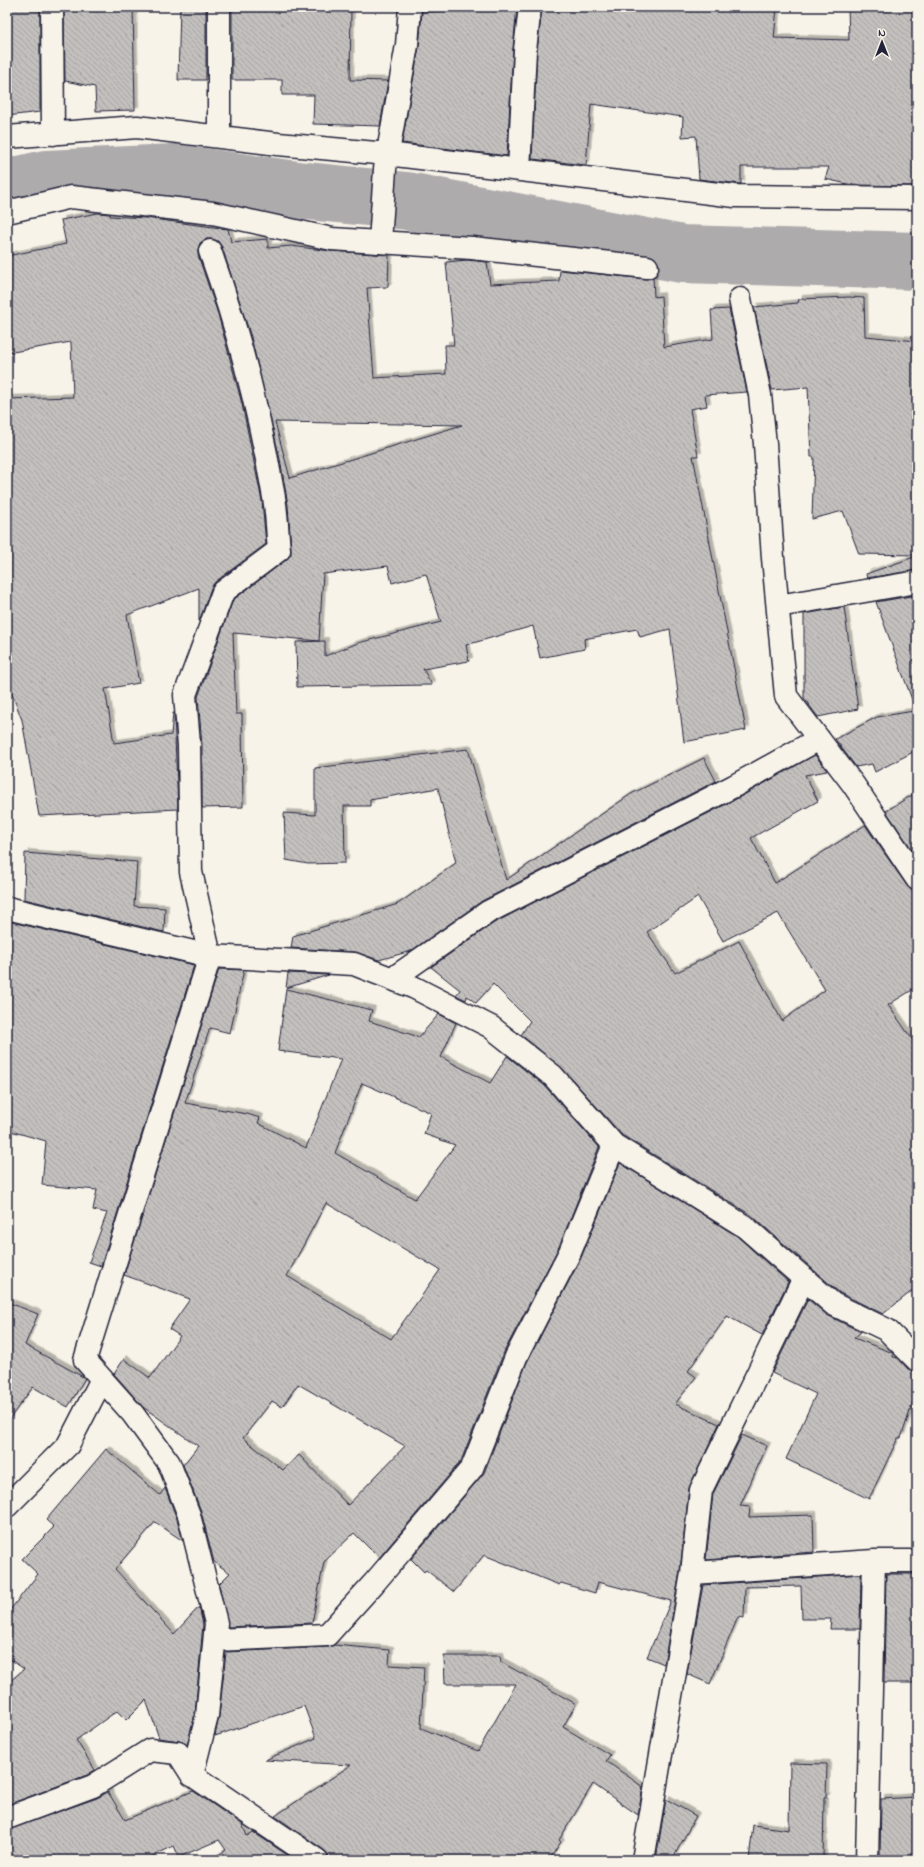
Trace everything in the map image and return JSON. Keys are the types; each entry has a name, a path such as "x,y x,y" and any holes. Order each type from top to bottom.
{"street":[{"path":"52,7 53,134"},
{"path":"219,7 219,137"},
{"path":"380,234 386,162 407,45 410,7"},
{"path":"519,170 525,50 530,7"},
{"path":"7,137 137,128 219,137 386,162 519,170 735,196 917,198"},
{"path":"7,212 72,197 213,213 332,239 380,234 472,248 647,267"},
{"path":"192,1775 207,1716 216,1624 189,1515 169,1463 133,1414 85,1360 210,956 191,872 189,745 185,695 222,592 279,550 274,494 257,409 220,279 210,251"},
{"path":"740,298 760,395 766,444 786,696 853,784 917,879"},
{"path":"778,606 917,582"},
{"path":"392,979 488,912 734,786 819,739"},
{"path":"7,908 210,956 354,964 413,987 490,1027 553,1076 614,1145 744,1226 833,1304 887,1330 917,1360"},
{"path":"215,1640 327,1635 374,1583 472,1468 516,1357 570,1252 614,1145"},
{"path":"643,1860 692,1573 701,1490 804,1278"},
{"path":"7,1506 68,1445 102,1379"},
{"path":"692,1573 874,1561 917,1561"},
{"path":"867,1860 874,1561"},
{"path":"7,1818 93,1786 150,1750 178,1753 192,1775 317,1860"}],"building":[{"path":"7,7 40,7 40,112 7,116"},
{"path":"64,7 133,7 135,110 96,111 95,87 65,81"},
{"path":"180,7 206,7 206,80 178,80"},
{"path":"232,7 351,7 350,80 388,81 380,126 313,124 314,95 282,95 282,80 232,80"},
{"path":"469,7 517,7 507,156 402,143 419,47 422,12 469,10"},
{"path":"542,7 777,7 774,38 849,40 848,7 917,7 917,186 852,185 825,179 829,167 741,167 741,184 699,179 696,136 682,137 683,117 591,104 586,165 532,159 537,51"},
{"path":"98,213 110,214 110,216 145,218 228,229 231,242 268,239 268,248 291,246 331,251 389,255 388,287 367,288 374,378 446,374 445,345 454,345 446,262 467,260 487,262 490,284 559,281 560,270 646,279 653,277 654,297 661,296 664,347 713,339 711,310 729,309 747,392 705,395 707,406 690,409 698,456 693,456 746,730 684,742 670,629 640,637 637,629 584,639 585,649 540,658 533,626 466,645 469,661 423,669 432,685 297,687 296,642 325,641 325,656 358,643 441,622 426,574 392,583 388,566 323,574 319,641 233,633 236,714 242,714 243,807 202,808 202,745 198,697 233,600 291,555 288,505 280,459 251,337 222,247 218,241 206,239 200,243 198,255 218,314 242,404 262,501 266,544 215,582 211,588 199,622 199,588 127,615 139,683 105,689 114,743 171,735 174,713 178,809 39,816 22,720 7,681 7,399 73,397 71,342 7,353 7,256 66,244 61,220","holes":["275,422 462,425 290,478"]},
{"path":"850,297 864,298 865,336 917,341 917,555 859,554 843,511 812,519 814,457 811,457 808,387 772,390 754,307 798,303 799,299"},
{"path":"917,556 917,570 867,578 866,574"},
{"path":"917,595 917,704 914,705 876,602"},
{"path":"844,607 858,709 818,717 804,698 804,614"},
{"path":"914,711 917,732 917,750 875,772 872,764 856,767 835,739 877,717"},
{"path":"468,749 506,880 631,794 704,758 716,781 482,901 411,951 379,960 355,952 291,948 293,936 398,904 456,863 438,788 370,800 370,806 344,806 345,863 308,864 286,860 284,813 315,815 315,768"},
{"path":"815,755 827,771 805,775 818,801 751,838 775,883 865,825 907,886 911,890 917,891 917,987 888,1005 917,1046 917,1287 883,1314 840,1293 751,1215 622,1135 562,1068 521,1035 530,1021 493,984 476,1003 467,996 466,1000 456,995 460,990 431,967 494,923 740,797","holes":["698,897 723,941 778,913 825,990 782,1021 739,941 675,973 647,932"]},
{"path":"917,792 917,857 886,811"},
{"path":"25,853 137,862 134,906 165,908 164,932 24,899"},
{"path":"7,921 194,965 101,1266 89,1262 107,1213 93,1210 97,1190 42,1185 46,1141 7,1130"},
{"path":"219,969 244,970 230,1033 210,1028 185,1103 247,1114 260,1118 258,1123 306,1148 341,1059 278,1051 286,989 372,1010 369,1021 419,1037 439,1014 456,1023 441,1057 490,1083 507,1056 544,1085 599,1147 559,1247 504,1352 461,1461 379,1558 354,1533 324,1562 312,1623 228,1627 219,1584 230,1573 214,1562 201,1511 183,1465 198,1446 143,1407 114,1374 124,1359 150,1378 180,1336 169,1329 190,1299 124,1275","holes":["362,1083 431,1113 424,1134 455,1145 415,1199 335,1153","326,1203 440,1270 391,1339 287,1276","298,1384 405,1446 348,1505 299,1455 283,1470 243,1438 272,1401 282,1407"]},
{"path":"288,973 329,975 286,988"},
{"path":"620,1163 737,1236 788,1282 762,1335 727,1316 688,1371 696,1377 675,1404 719,1424 689,1488 680,1571 664,1664 647,1657 671,1601 598,1582 595,1593 561,1583 559,1585 484,1555 454,1592 426,1570 424,1572 411,1559 484,1473 527,1362 581,1258"},
{"path":"808,1299 827,1315 861,1332 854,1338 893,1353 893,1357 898,1358 908,1369 917,1372 917,1390 901,1438 898,1438 869,1499 786,1459 816,1394 772,1373"},
{"path":"7,1302 38,1314 25,1345 85,1378 68,1407 33,1387 7,1422"},
{"path":"742,1435 767,1446 740,1506 750,1507 749,1517 813,1515 814,1552 706,1560 713,1494"},
{"path":"106,1449 160,1495 165,1488 177,1519 183,1541 155,1522 115,1569 174,1634 199,1607 203,1624 195,1714 187,1745 180,1741 159,1738 146,1700 126,1720 117,1711 76,1740 95,1770 87,1775 7,1805 7,1684 24,1669 7,1657 7,1614 38,1574 22,1559 54,1527 46,1520"},
{"path":"861,1574 860,1629 830,1629 831,1619 802,1619 801,1586 745,1587 744,1618 738,1617 710,1684 687,1674 703,1585"},
{"path":"886,1574 917,1574 917,1683 884,1683"},
{"path":"334,1645 390,1650 389,1665 424,1667 421,1728 478,1751 516,1684 445,1684 444,1656 500,1656 501,1662 576,1704 563,1727 610,1755 606,1761 643,1787 638,1815 593,1784 559,1840 561,1842 549,1860 329,1860 328,1854 324,1850 275,1816 351,1765 265,1760 316,1738 304,1706 215,1736 219,1717 226,1652 328,1647"},
{"path":"790,1763 827,1764 826,1798 824,1798 823,1860 749,1860 753,1825 789,1830"},
{"path":"193,1791 242,1824 247,1836 253,1832 295,1860 211,1860 226,1850 219,1840 179,1857 174,1846 144,1860 7,1860 7,1830 97,1798 108,1792 125,1820"},
{"path":"917,1797 917,1860 880,1860 881,1799"},
{"path":"666,1799 696,1816 672,1860 656,1860"}],"waterway":[{"path":"7,188 46,179 173,173 297,190 407,201 682,254 917,261"}]}
